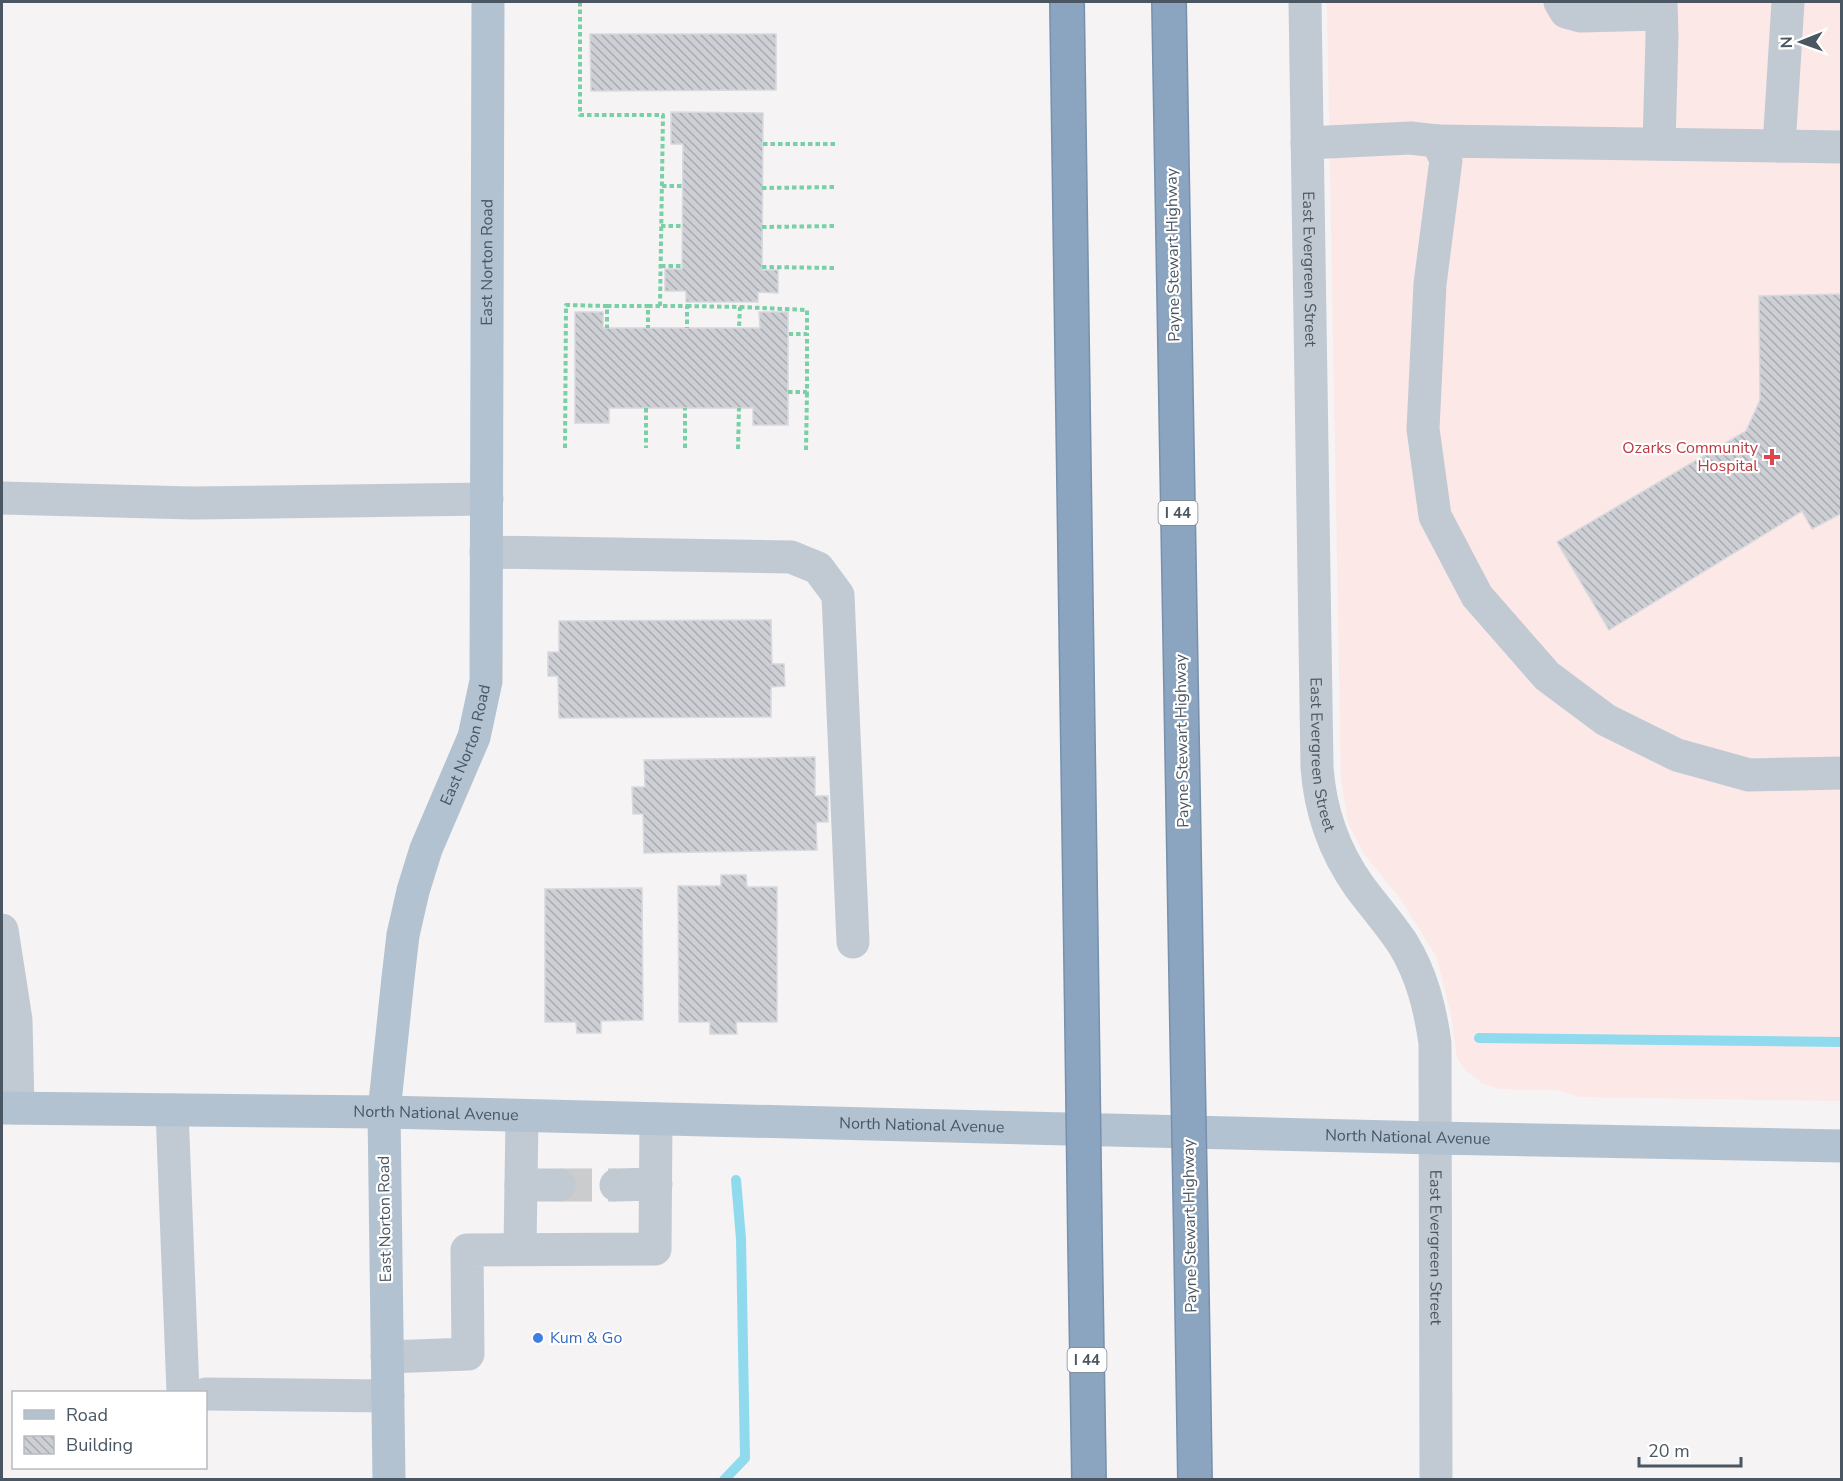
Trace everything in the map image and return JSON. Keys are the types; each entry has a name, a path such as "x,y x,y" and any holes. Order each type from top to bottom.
{"highway":[{"name":"I 44","path":"1067,2 1089,1479"},
{"name":"Payne Stewart Highway","path":"1169,2 1195,1479"}],"main road":[{"name":"East Norton Road","path":"389,1479 384,1112 402,946 413,891 426,849 474,737 486,681 488,2"},
{"name":"North National Avenue","path":"10,1108 384,1112 1842,1146"}],"street":[{"name":"East Evergreen Street","path":"1305,2 1319,792 1333,840 1344,864 1402,944 1425,992 1432,1018 1435,1043 1436,1479"},
{"path":"1560,2 1566,12 1581,16 1661,8 1659,144"},
{"path":"1779,146 1788,2"},
{"path":"1307,143 1410,138 1437,141 1842,147"},
{"path":"1437,141 1446,160 1430,284 1423,429 1435,516 1477,596 1547,676 1606,720 1677,755 1749,775 1842,773"},
{"path":"2,498 192,503 487,499"},
{"path":"486,552 791,557 818,568 838,595 853,942"},
{"path":"2,930 16,1020 10,1108"},
{"path":"172,1110 183,1391"},
{"path":"520,1249 522,1116"},
{"path":"387,1357 468,1354 467,1250 655,1249 656,1119"},
{"path":"616,1185 656,1184"},
{"path":"521,1185 559,1185"},
{"path":"207,1394 388,1396"}],"path":[{"path":"580,2 580,114 663,115 660,306"},
{"path":"763,144 837,144"},
{"path":"662,186 683,186"},
{"path":"762,188 837,187"},
{"path":"661,226 683,226"},
{"path":"762,227 837,226"},
{"path":"661,266 682,266"},
{"path":"762,267 837,268"},
{"path":"565,448 566,305 687,306 807,310 806,450"},
{"path":"607,306 607,328"},
{"path":"648,306 648,328"},
{"path":"687,306 687,328"},
{"path":"739,328 740,307"},
{"path":"789,334 807,334"},
{"path":"788,392 807,392"},
{"path":"646,408 646,448"},
{"path":"685,448 686,408"},
{"path":"738,449 739,408"}],"shaded area":[{"path":"1327,2 1841,2 1841,1101 1580,1097 1556,1090 1499,1089 1482,1083 1467,1072 1457,1058 1451,1014 1437,958 1402,901 1364,854 1348,823 1341,778"}],"building":[{"path":"590,34 776,34 776,90 591,91"},
{"path":"671,112 763,113 762,270 778,270 778,293 758,292 758,302 686,302 686,291 665,291 665,269 682,269 683,144 671,144"},
{"name":"Ozarks Community Hospital","path":"1842,294 1842,513 1812,529 1802,511 1609,630 1557,542 1746,431 1760,400 1759,296"},
{"path":"575,312 603,312 603,328 760,328 759,312 788,312 788,425 753,425 753,408 609,408 609,423 575,423"},
{"path":"771,620 772,664 784,664 785,686 771,687 771,717 559,718 558,676 548,676 548,652 559,652 559,621"},
{"path":"815,757 815,796 828,796 828,822 816,822 817,850 644,853 643,814 633,814 632,787 645,787 644,760"},
{"path":"721,875 746,875 747,887 777,887 777,1022 736,1022 737,1034 710,1034 710,1022 679,1022 678,886 721,886"},
{"path":"642,888 643,1020 601,1021 601,1033 577,1033 576,1022 545,1022 545,889"}],"waterway":[{"path":"1479,1038 1842,1042"},
{"path":"724,1480 745,1458 741,1239 736,1180"}],"tunnel":[{"path":"559,1185 616,1185"}],"place":[{"name":"Ozarks Community Hospital","path":"1772,457"},
{"name":"Kum & Go","path":"538,1338"}]}
